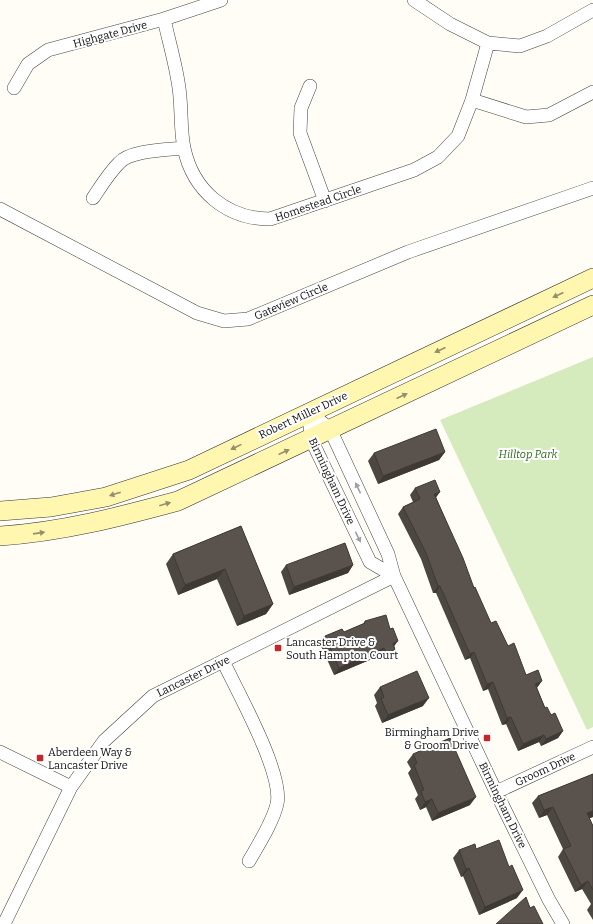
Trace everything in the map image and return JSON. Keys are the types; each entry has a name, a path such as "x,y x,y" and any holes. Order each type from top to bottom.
{"main road":[{"name":"Robert Miller Drive","path":"0,511 51,507 106,497 188,470 593,278"},
{"path":"0,536 58,530 112,520 178,500 311,439 593,305"}],"street":[{"name":"Highgate Drive","path":"14,88 28,64 48,50 164,20 221,0"},
{"path":"414,0 450,24 488,43 520,46 547,36 593,10"},
{"name":"Homestead Circle","path":"164,20 179,88 184,148 198,184 216,203 238,214 255,219 270,219 325,201 414,170 438,157 458,136 472,100 488,43"},
{"path":"310,86 301,108 300,133 325,201"},
{"path":"472,100 526,117 549,115 593,92"},
{"path":"93,198 120,161 146,152 184,148"},
{"name":"Gateview Circle","path":"0,209 197,313 224,321 248,319 408,252 593,188"},
{"name":"Birmingham Drive","path":"309,412 330,430 388,554 394,576 496,792 549,900 564,924"},
{"name":"Birmingham Drive","path":"309,412 311,439 370,562 394,576"},
{"name":"Lancaster Drive","path":"4,924 71,787 104,741 153,696 394,576"},
{"path":"223,661 273,766 278,791 277,805 249,861"},
{"name":"Groom Drive","path":"496,792 593,747"},
{"path":"0,752 71,787"}],"green space":[{"name":"Hilltop Park","path":"593,357 593,727 587,730 440,420"}],"building":[{"path":"436,429 445,452 383,476 374,453"},
{"path":"435,480 440,492 434,494 463,558 474,588 475,587 491,623 496,621 508,646 514,643 526,675 538,670 542,681 535,684 545,708 547,707 551,715 555,713 563,731 546,739 544,735 523,744 511,717 507,718 493,682 487,684 474,652 470,654 440,586 438,586 426,553 403,507 420,499 415,488"},
{"path":"241,526 273,604 244,616 225,569 185,585 173,554"},
{"path":"345,543 353,565 294,587 286,565"},
{"path":"386,615 390,629 393,628 398,641 393,643 395,650 386,653 384,648 339,668 325,636 342,629 344,632 365,623 365,621"},
{"path":"417,671 429,698 388,715 381,699 384,697 380,687"},
{"path":"450,738 476,797 438,813 432,799 425,802 421,791 424,790 414,765 417,763 413,754"},
{"path":"593,774 593,811 587,813 593,826 593,890 588,881 581,885 563,849 571,846 553,807 544,810 538,796"},
{"path":"499,840 509,867 512,865 523,890 485,907 469,868 466,869 459,850 475,844 476,849"},
{"path":"526,897 530,908 534,906 543,924 496,924"}],"place":[{"name":"Lancaster Drive & South Hampton Court","path":"278,648"},
{"name":"Birmingham Drive & Groom Drive","path":"487,738"},
{"name":"Aberdeen Way & Lancaster Drive","path":"40,758"}]}
